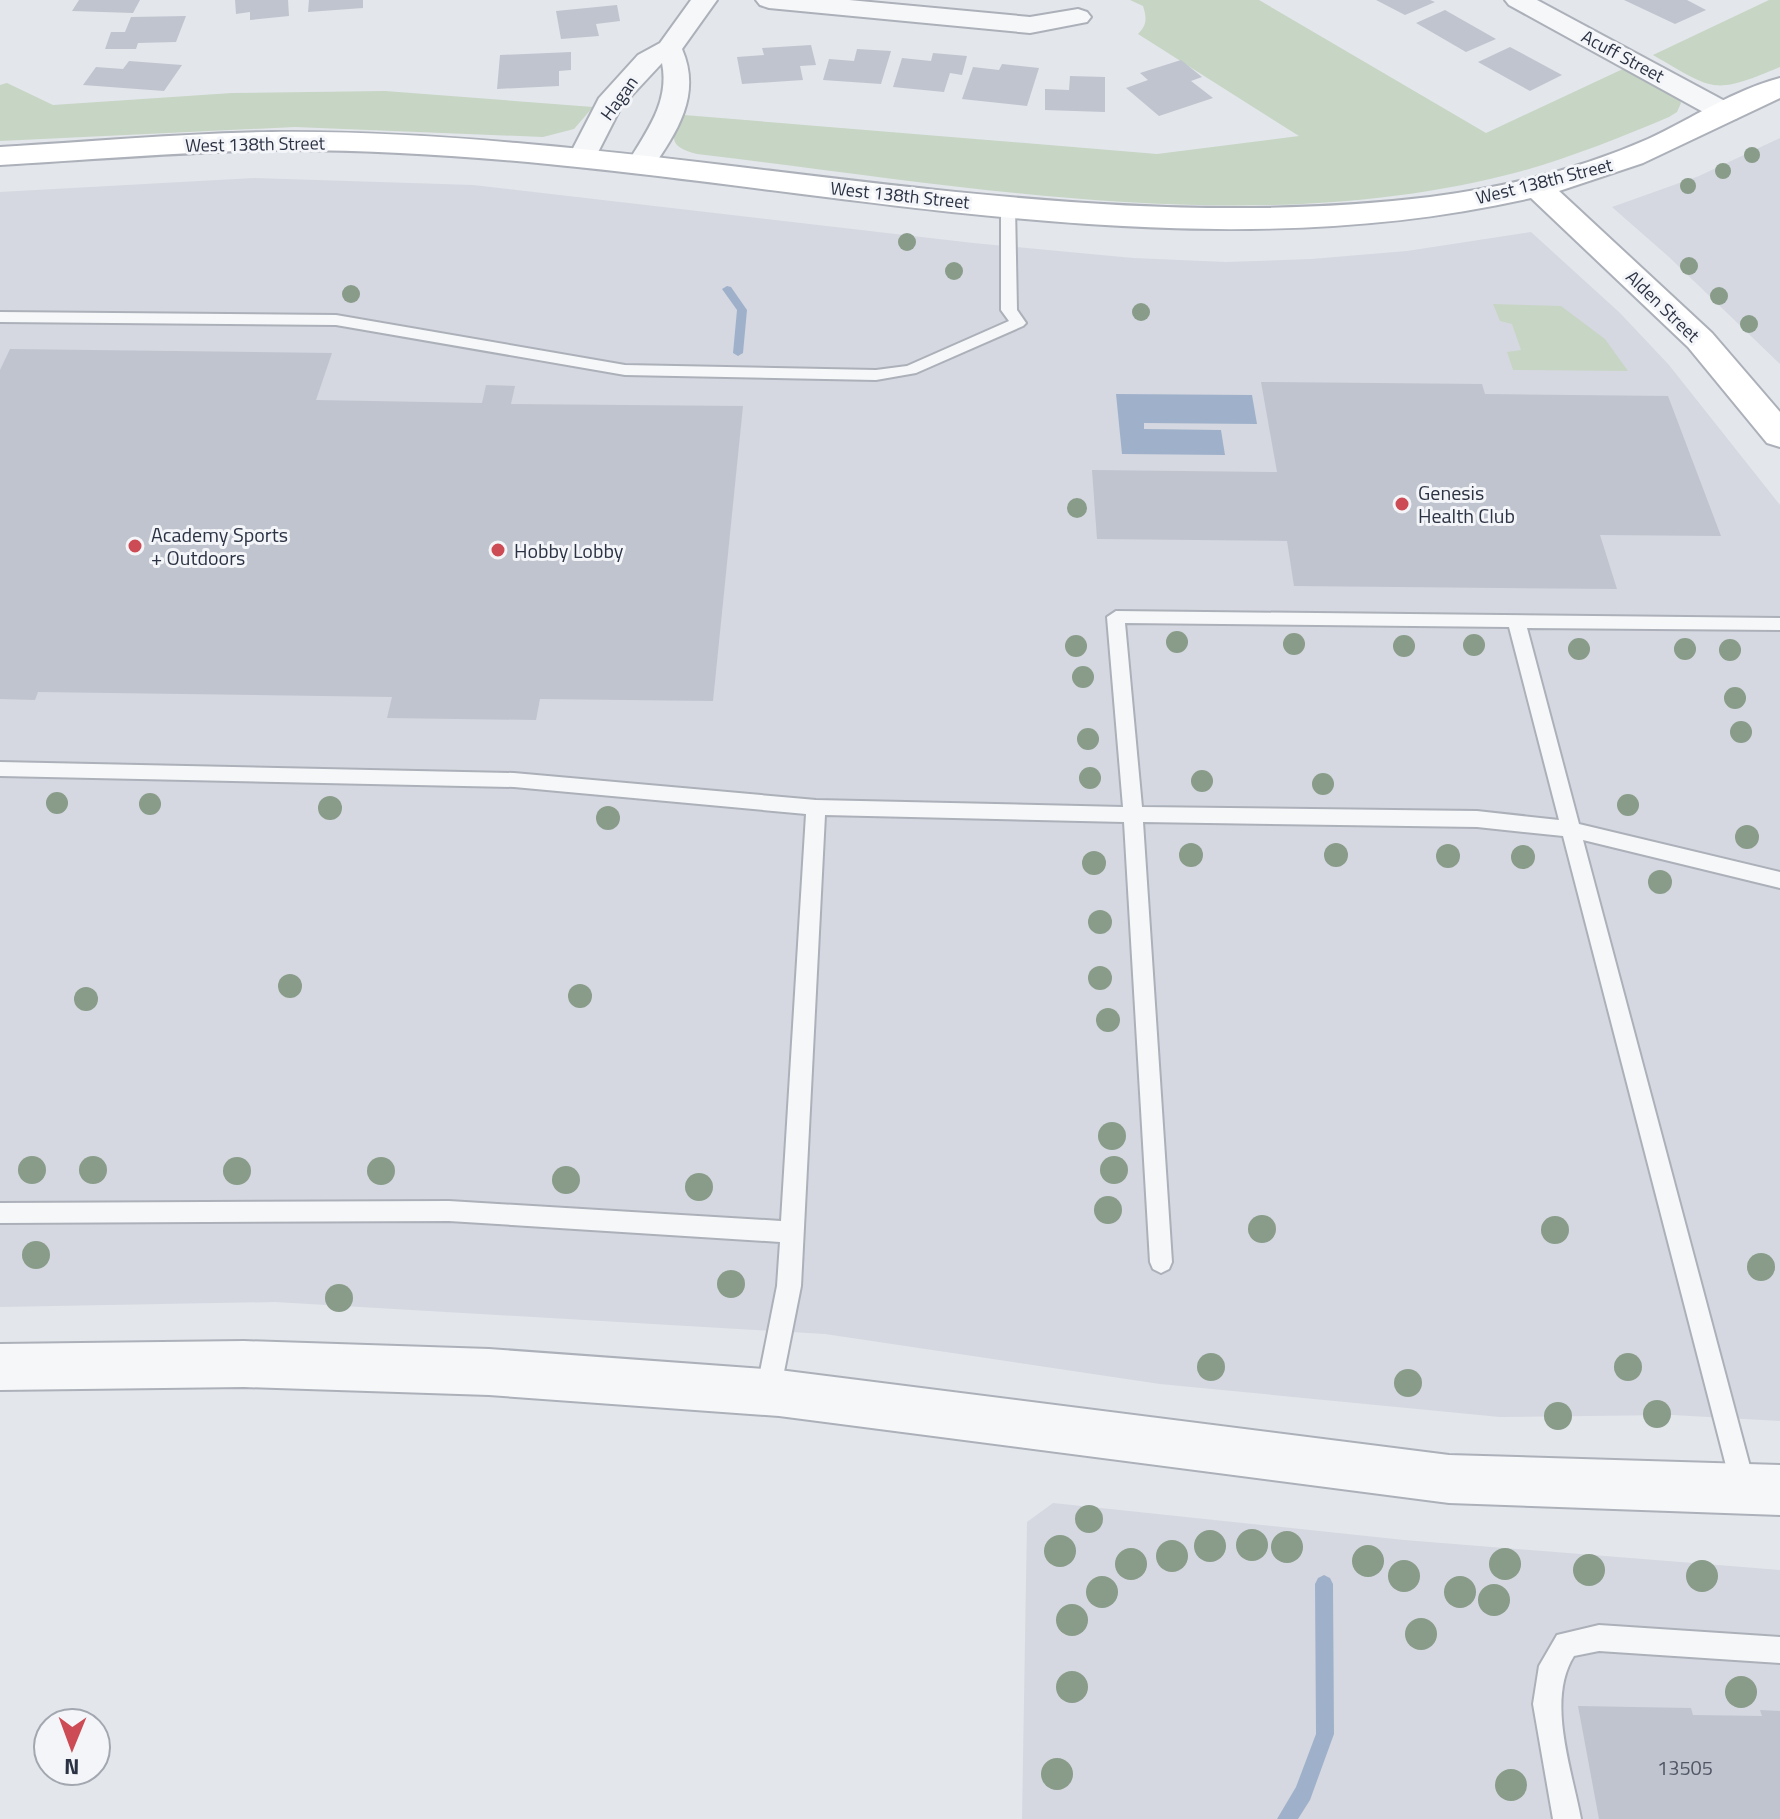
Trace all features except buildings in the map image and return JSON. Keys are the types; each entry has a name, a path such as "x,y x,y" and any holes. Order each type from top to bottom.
{"street":[{"name":"Hagan","path":"582,158 609,104 647,61 669,49 704,0"},
{"path":"769,0 1030,25 1078,17"},
{"name":"Acuff Street","path":"1518,0 1726,113"},
{"path":"641,164 675,106 678,66 669,49"},
{"name":"West 138th Street","path":"0,156 308,141 582,158 1008,206 1168,218 1308,219 1384,213 1472,200 1536,186 1620,162 1780,87"},
{"name":"Alden Street","path":"1536,186 1700,340 1780,435"},
{"path":"0,1367 244,1364 489,1372 768,1392 1449,1479 1762,1489"}],"lane":[{"path":"0,317 336,320 625,370 876,375 910,370 1018,323 1009,310 1008,206"},
{"path":"1161,1262 1133,813 1116,617 1780,624"},
{"path":"1516,621 1570,829 1762,1489"},
{"path":"0,769 514,780 816,807 1477,819 1570,829 1780,880"},
{"path":"768,1392 789,1286 816,807"},
{"path":"0,1213 449,1211 792,1232"},
{"path":"1567,1819 1546,1704 1552,1666 1566,1644 1599,1638 1780,1650"}],"shaded area":[{"path":"1780,138 1780,364 1612,207 1699,176"},
{"path":"254,178 473,185 973,243 1133,258 1226,262 1407,251 1531,232 1620,313 1669,365 1780,505 1780,1421 1673,1415 1500,1417 1160,1384 825,1334 275,1302 0,1307 0,192"},
{"path":"1053,1503 1404,1540 1780,1570 1780,1819 1022,1819 1027,1522"}],"green space":[{"path":"1130,0 1259,0 1486,133 1625,68 1675,93 1681,103 1677,112 1669,117 1578,153 1522,171 1421,192 1318,203 1214,205 1110,201 1006,192 697,154 681,148 674,140 684,115 1157,154 1299,136 1138,34 1146,18 1143,6"},
{"path":"1769,0 1780,0 1780,67 1741,82 1715,85 1690,76 1653,55"},
{"path":"7,83 53,105 232,93 385,91 593,107 574,129 543,137 295,127 0,141 0,85"},
{"path":"1493,304 1561,306 1605,339 1628,371 1513,370 1507,352 1521,350 1512,324 1500,321"}],"water":[{"path":"1116,394 1252,395 1257,424 1144,423 1144,429 1221,430 1225,455 1122,454"}],"waterway":[{"path":"727,289 742,310 738,353"},
{"path":"1287,1819 1303,1793 1325,1734 1324,1584"}],"place":[{"name":"Genesis Health Club","path":"1402,504"},
{"name":"Academy Sports + Outdoors","path":"135,546"},
{"name":"Hobby Lobby","path":"498,550"}]}
